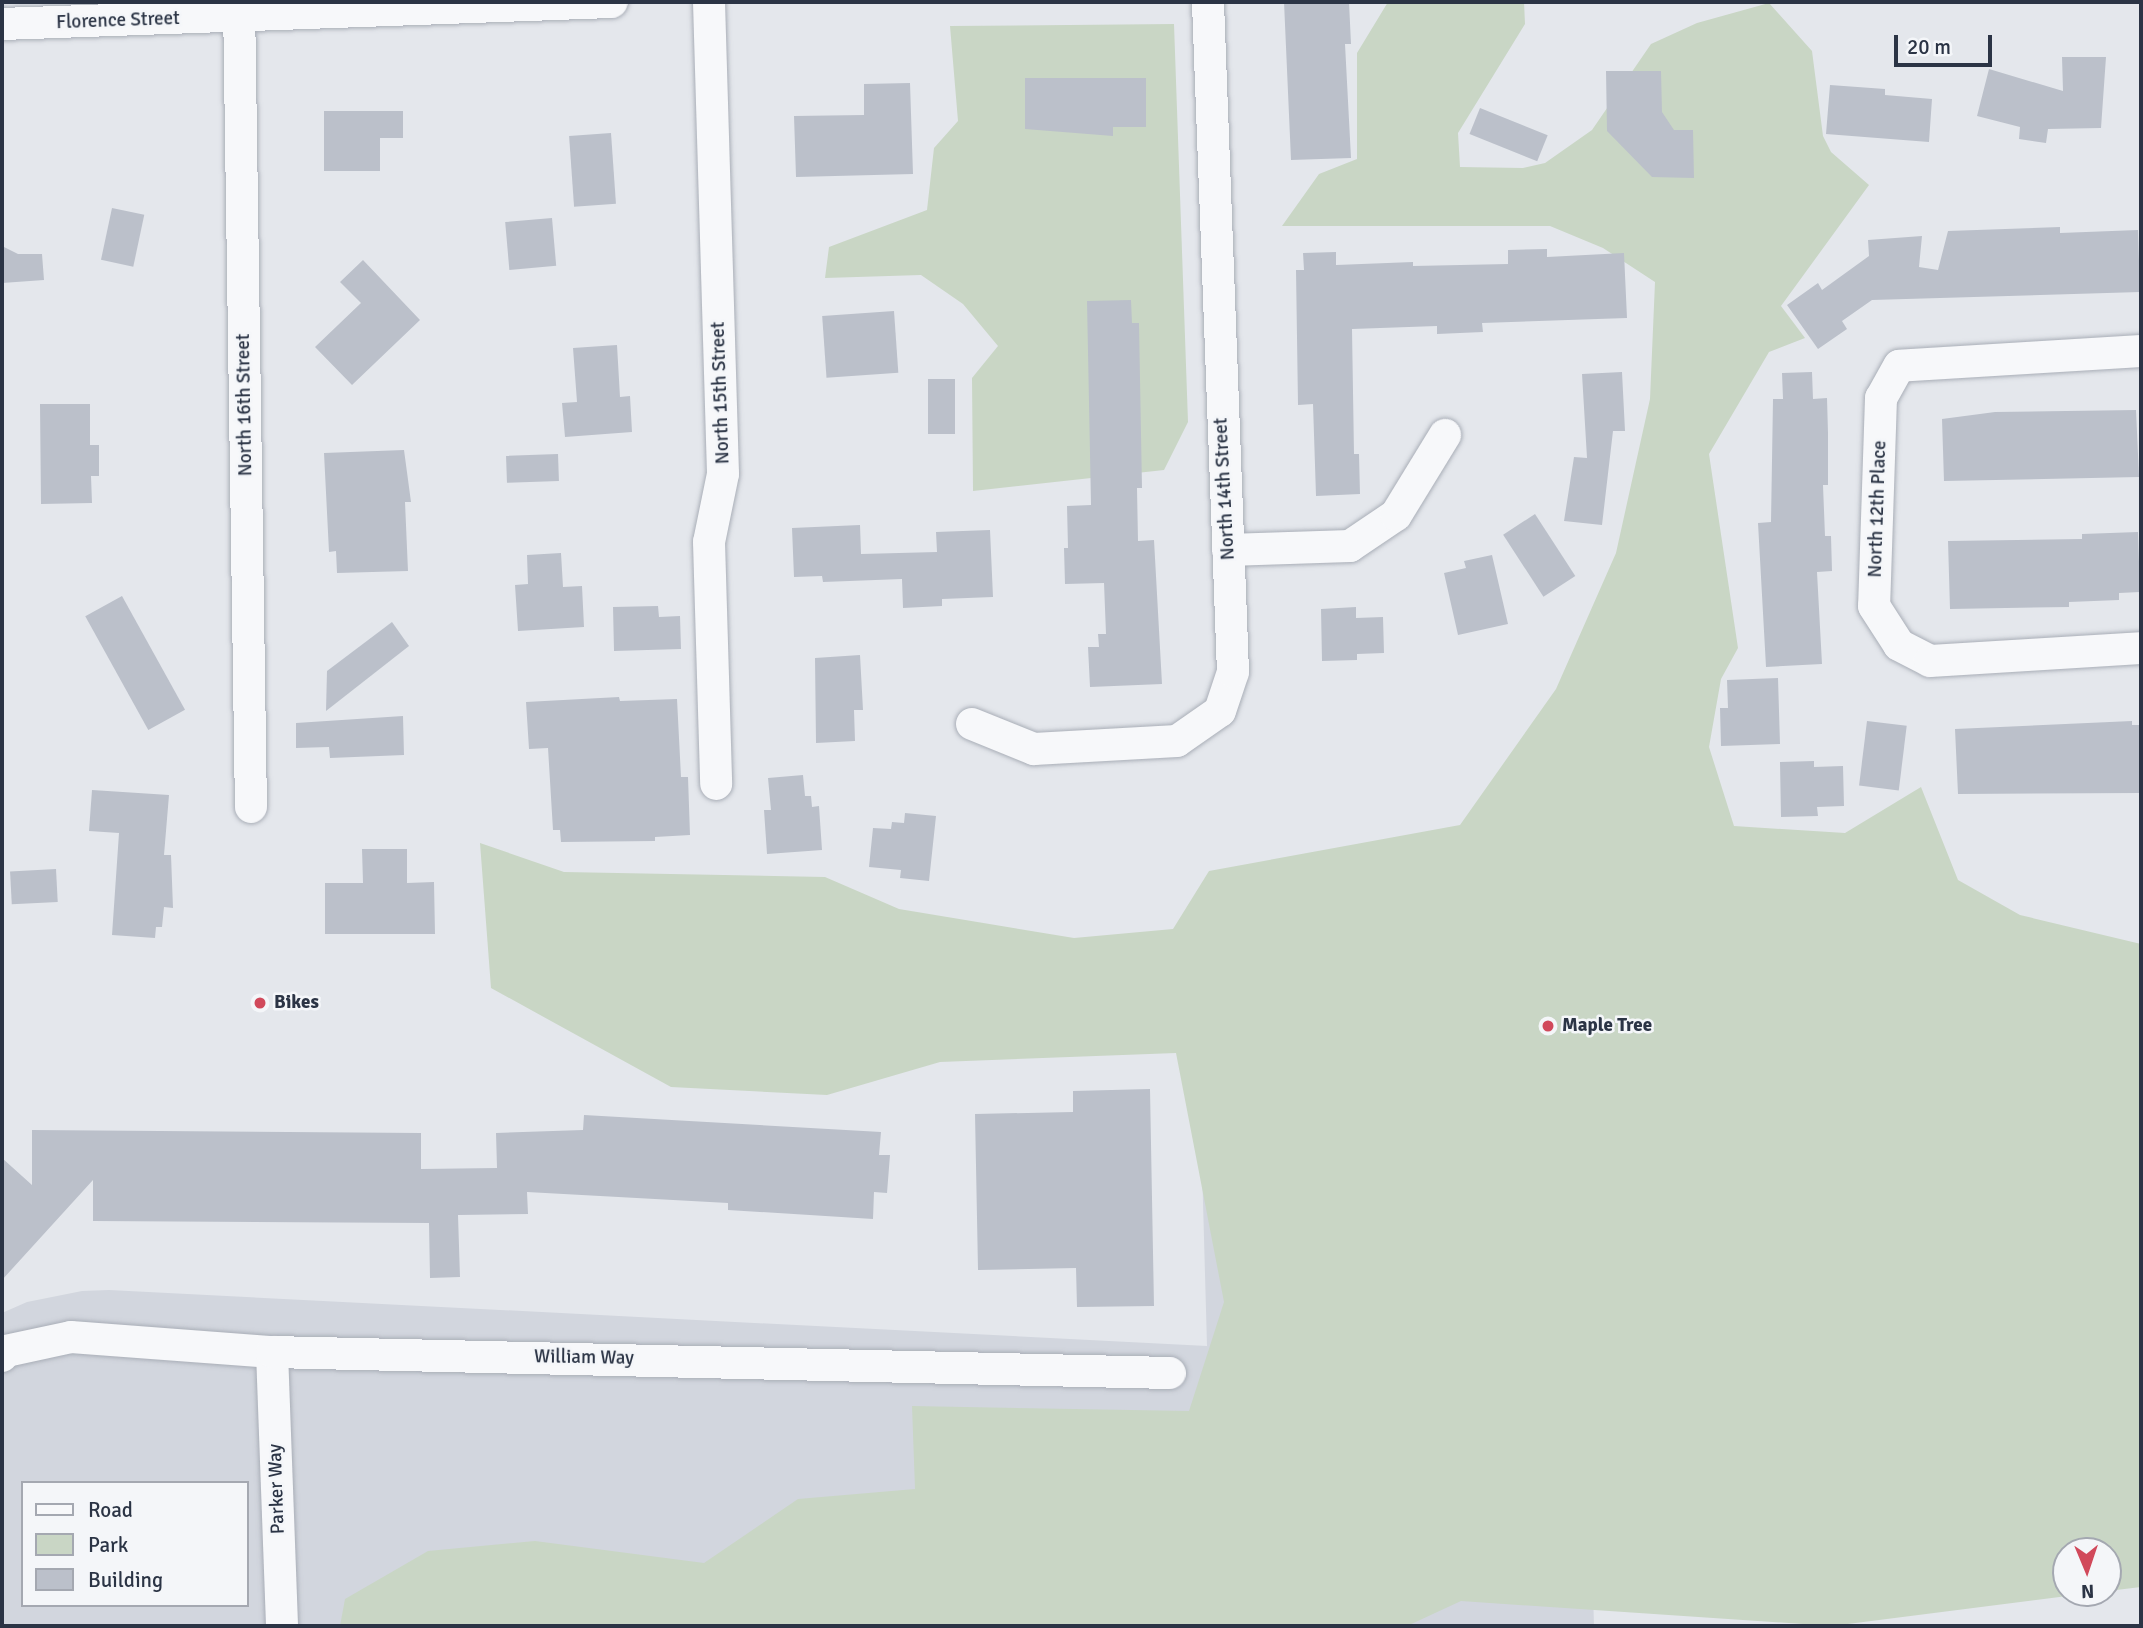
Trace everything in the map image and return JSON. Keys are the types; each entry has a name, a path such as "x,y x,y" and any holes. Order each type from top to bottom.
{"street":[{"name":"Florence Street","path":"2,24 240,10 612,2"},
{"name":"North 15th Street","path":"709,2 723,474 709,542 716,783"},
{"name":"North 14th Street","path":"972,724 1034,749 1177,741 1220,711 1233,672 1208,2"},
{"name":"North 16th Street","path":"240,10 251,807"},
{"name":"North 12th Place","path":"2141,351 1899,366 1881,398 1874,606 1899,645 1930,661 2141,648"},
{"path":"1228,550 1350,546 1396,514 1445,435"},
{"name":"William Way","path":"2,1356 6,1351 71,1337 272,1352 1170,1373"},
{"name":"Parker Way","path":"272,1352 282,1626"}],"shaded area":[{"path":"1578,1057 1594,1626 2,1626 2,1313 27,1302 82,1291 109,1290 1207,1346 1199,1058"}],"green space":[{"path":"1388,2 1524,2 1525,24 1458,133 1460,167 1523,168 1545,163 1592,130 1651,44 1697,23 1769,3 1812,51 1823,136 1831,152 1869,185 1781,306 1805,338 1769,352 1709,454 1738,648 1721,679 1709,747 1734,826 1845,833 1921,787 1958,880 2020,915 2141,944 2141,1587 2122,1589 2122,1537 2052,1537 2052,1598 1832,1626 1461,1601 1407,1626 340,1626 345,1599 428,1551 535,1541 704,1563 798,1499 915,1489 912,1406 1189,1411 1224,1302 1176,1053 940,1062 827,1095 671,1087 491,988 480,843 564,872 825,877 899,909 1074,938 1173,929 1209,871 1460,825 1556,689 1616,553 1650,399 1655,282 1603,248 1550,226 1282,226 1319,174 1357,159 1357,53"},
{"path":"1174,24 1188,422 1164,470 973,491 972,378 998,346 963,304 921,275 825,278 829,247 927,210 934,148 958,121 950,26"}],"building":[{"path":"1284,2 1349,2 1351,44 1345,44 1351,158 1291,160"},
{"path":"2062,57 2106,57 2101,128 2048,129 2046,143 2019,139 2020,127 1977,116 1989,69 2063,91"},
{"path":"1606,71 1661,71 1662,112 1674,130 1693,130 1694,178 1652,177 1607,131"},
{"path":"1025,78 1146,78 1146,127 1113,127 1113,136 1025,129"},
{"path":"910,83 913,174 796,177 794,116 864,115 864,84"},
{"path":"1830,85 1885,89 1885,95 1932,99 1929,142 1826,134"},
{"path":"1480,108 1548,135 1537,161 1470,134"},
{"path":"324,111 403,111 403,138 380,138 380,171 324,171"},
{"path":"611,133 616,204 574,207 569,136"},
{"path":"112,208 144,215 133,267 101,260"},
{"path":"552,218 556,266 509,270 505,222"},
{"path":"2060,227 2060,233 2138,230 2140,292 1872,300 1842,321 1847,329 1818,349 1787,305 1818,283 1822,290 1869,256 1868,240 1922,236 1919,267 1938,270 1948,231"},
{"path":"2,246 18,254 42,254 44,280 2,283"},
{"path":"1547,249 1547,257 1624,253 1627,318 1482,323 1483,332 1437,334 1437,326 1352,329 1354,454 1359,454 1360,494 1316,496 1313,404 1298,405 1296,270 1304,270 1303,253 1336,252 1336,265 1413,262 1413,266 1508,264 1508,250"},
{"path":"363,260 420,320 352,385 315,347 361,303 340,282"},
{"path":"1131,300 1132,323 1139,323 1142,488 1137,488 1138,541 1154,540 1162,684 1090,687 1088,647 1099,647 1098,634 1106,634 1104,583 1065,584 1064,548 1068,548 1067,506 1091,505 1087,301"},
{"path":"894,311 898,373 827,378 822,316"},
{"path":"617,345 620,397 630,396 632,432 565,437 562,403 577,402 573,348"},
{"path":"1622,372 1625,431 1613,431 1602,525 1564,521 1574,457 1587,458 1582,374"},
{"path":"1812,372 1813,399 1827,398 1828,485 1823,485 1825,536 1831,536 1832,571 1817,572 1822,664 1766,667 1758,523 1771,522 1773,399 1783,399 1782,373"},
{"path":"928,379 955,379 955,434 928,434"},
{"path":"40,404 90,404 90,445 99,445 99,476 91,476 92,503 41,504"},
{"path":"2136,410 2139,477 1944,481 1942,419 1995,412"},
{"path":"404,450 411,502 405,502 408,571 337,573 336,551 329,552 324,453"},
{"path":"558,454 559,481 507,483 506,456"},
{"path":"1535,514 1575,576 1543,597 1503,535"},
{"path":"860,525 861,554 937,552 936,532 990,530 993,597 942,599 942,606 903,608 902,579 823,582 822,576 794,577 792,528"},
{"path":"2138,532 2140,592 2119,593 2119,600 2069,602 2069,607 1950,609 1948,541 2082,539 2082,534"},
{"path":"561,553 563,587 582,586 584,627 518,631 515,585 528,584 527,555"},
{"path":"1492,555 1508,624 1458,635 1444,573 1466,568 1464,561"},
{"path":"122,596 185,710 148,730 85,616"},
{"path":"658,606 659,617 680,616 681,649 614,651 613,607"},
{"path":"1356,607 1356,618 1383,617 1384,653 1357,654 1357,660 1322,661 1321,609"},
{"path":"392,622 409,646 326,711 327,671"},
{"path":"860,655 863,710 854,710 855,741 816,743 815,658"},
{"path":"1778,678 1780,744 1721,746 1720,708 1728,708 1727,680"},
{"path":"619,697 620,701 677,699 681,777 688,777 690,835 655,837 655,841 561,842 560,830 553,830 548,748 529,749 526,702"},
{"path":"403,716 404,755 330,758 329,747 296,748 296,723"},
{"path":"1867,721 1907,726 1899,790 1859,786"},
{"path":"2132,721 2132,725 2141,725 2141,793 1958,794 1955,729"},
{"path":"1814,761 1814,767 1843,766 1844,806 1817,807 1818,816 1781,817 1780,762"},
{"path":"803,775 805,796 811,796 812,807 819,806 822,850 767,854 764,810 771,810 768,778"},
{"path":"92,790 169,795 164,855 171,855 173,908 164,907 162,927 156,927 155,938 112,935 119,833 89,831"},
{"path":"905,813 936,816 929,881 900,878 901,870 869,867 873,828 891,829 892,822 904,823"},
{"path":"362,849 407,849 407,883 434,882 435,934 325,934 325,883 363,883"},
{"path":"56,869 58,902 12,904 10,871"},
{"path":"1150,1089 1154,1306 1077,1307 1076,1268 978,1270 975,1114 1073,1112 1073,1091"},
{"path":"584,1115 881,1132 879,1155 890,1155 887,1193 874,1192 873,1219 728,1210 728,1203 527,1192 528,1214 458,1215 460,1277 430,1278 429,1223 93,1221 93,1180 2,1280 2,1158 32,1185 32,1130 421,1133 421,1169 497,1168 496,1133 583,1130"}],"place":[{"name":"Bikes","path":"260,1003"},
{"name":"Maple Tree","path":"1548,1026"}]}
